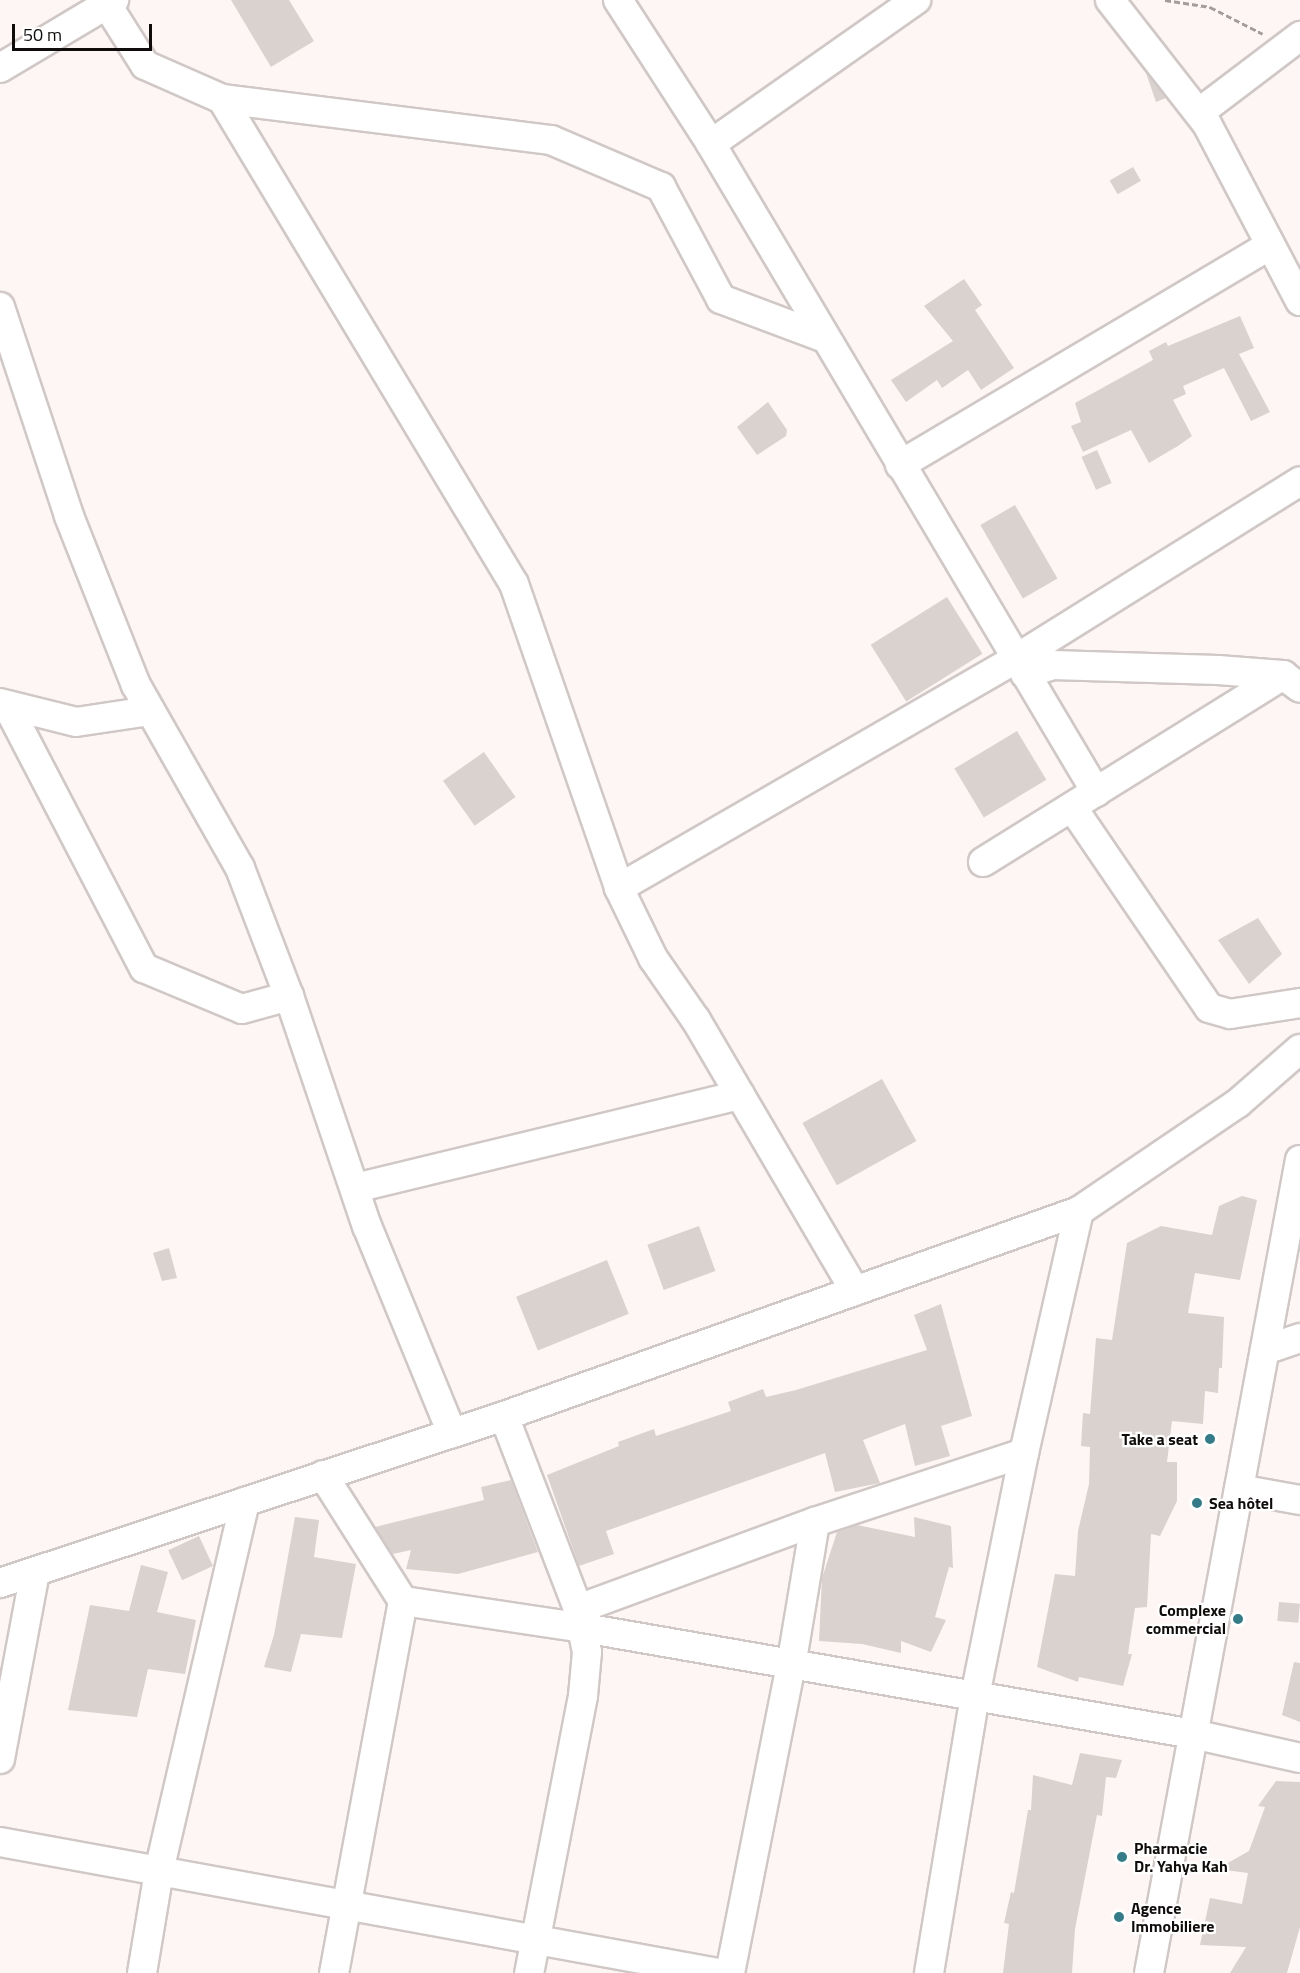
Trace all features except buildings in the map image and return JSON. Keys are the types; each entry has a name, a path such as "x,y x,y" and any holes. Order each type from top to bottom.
{"street":[{"path":"618,0 711,144 1096,792"},
{"path":"711,144 916,0"},
{"path":"1110,0 1200,112 1300,302"},
{"path":"0,68 108,1 145,65 222,99 551,140 661,187 722,299 825,338"},
{"path":"1200,112 1292,40"},
{"path":"222,99 514,584 619,888 653,958 696,1020 855,1290"},
{"path":"900,465 1269,246"},
{"path":"0,307 69,516 136,685 240,868 289,996 367,1226 452,1433"},
{"path":"619,888 1020,667 1300,481"},
{"path":"1020,667 1052,664 1122,664 1292,681"},
{"path":"983,862 1096,792 1292,681"},
{"path":"3,704 76,722 150,711"},
{"path":"3,704 144,968 242,1008 289,996"},
{"path":"1072,807 1209,1008 1230,1014 1300,1003"},
{"path":"0,1583 504,1416 1079,1210 1229,1110 1300,1049"},
{"path":"355,1188 740,1095"},
{"path":"1149,1973 1299,1169"},
{"path":"929,1973 975,1696 1024,1453 1079,1210"},
{"path":"1265,1350 1300,1338"},
{"path":"504,1416 581,1618 586,1677 529,1973"},
{"path":"581,1618 814,1522 1024,1453"},
{"path":"323,1475 403,1601 334,1973"},
{"path":"1239,1489 1300,1500"},
{"path":"142,1973 159,1871 245,1502"},
{"path":"730,1973 791,1666 814,1522"},
{"path":"0,1759 35,1572"},
{"path":"403,1601 581,1618 791,1666 1193,1734 1300,1758"},
{"path":"0,1842 718,1973"}],"path":[{"path":"1165,0 1210,7 1292,40"}],"place":[{"name":"Take a seat","path":"1210,1439"},
{"name":"Sea hôtel","path":"1197,1503"},
{"name":"Complexe commercial","path":"1238,1619"},
{"name":"Pharmacie Dr. Yahya Kah","path":"1122,1857"},
{"name":"Agence Immobiliere","path":"1119,1917"}]}
